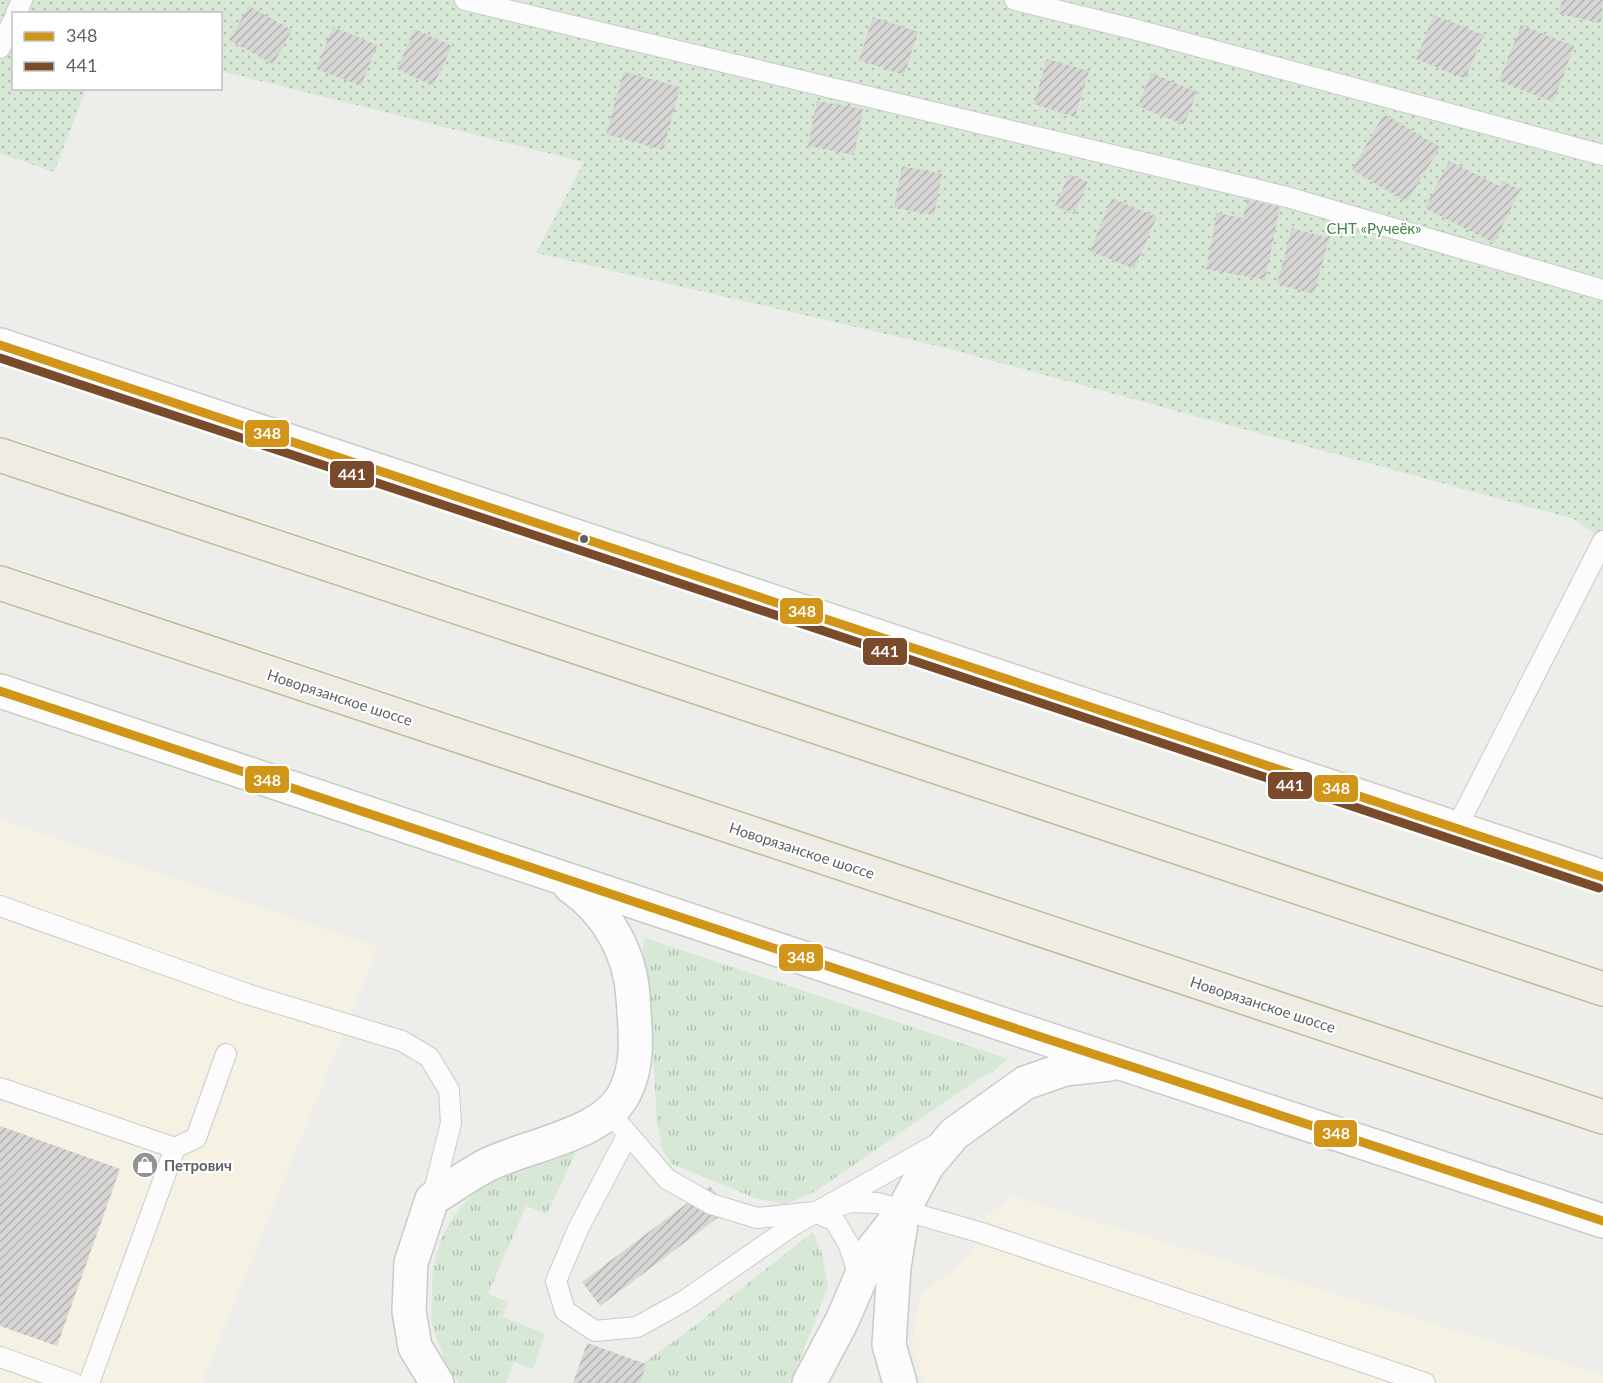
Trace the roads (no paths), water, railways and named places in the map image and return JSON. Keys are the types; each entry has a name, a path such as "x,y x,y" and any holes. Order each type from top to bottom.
{"highway":[{"path":"0,455 1603,989"},
{"name":"Новорязанское шоссе","path":"0,583 1603,1117"}],"street":[{"path":"0,345 1603,877"},
{"path":"0,691 1603,1221"},
{"path":"437,1383 415,1347 409,1311 411,1263 432,1199 487,1165 595,1124 619,1124 625,1093 636,1059 632,981 622,951 609,924 587,897 554,875"},
{"path":"809,1383 842,1321 873,1249 903,1211 927,1166 954,1134 1025,1083 1065,1069 1122,1063"},
{"path":"900,1383 889,1345 894,1267 903,1211"}],"lane":[{"path":"465,0 1287,198 1603,290"},
{"path":"1015,0 1137,30 1603,155"},
{"path":"0,48 12,23"},
{"path":"1456,827 1603,541"},
{"path":"0,906 248,994 402,1041 429,1057 449,1090 451,1123 432,1199"},
{"path":"0,1088 175,1148 196,1138 226,1054"},
{"path":"954,1134 815,1212 684,1300 637,1328 595,1331 565,1311 556,1281 619,1124 667,1179 711,1204 758,1218 815,1212 852,1202 878,1203 993,1237 1425,1383"},
{"path":"89,1383 175,1148"},
{"path":"815,1212 835,1221 849,1245 860,1280"},
{"path":"0,1357 43,1378 73,1383"}],"place":[{"name":"Петрович","path":"145,1165"}],"park label":[{"name":"СНТ «Ручеёк»","path":"1374,228"}]}
